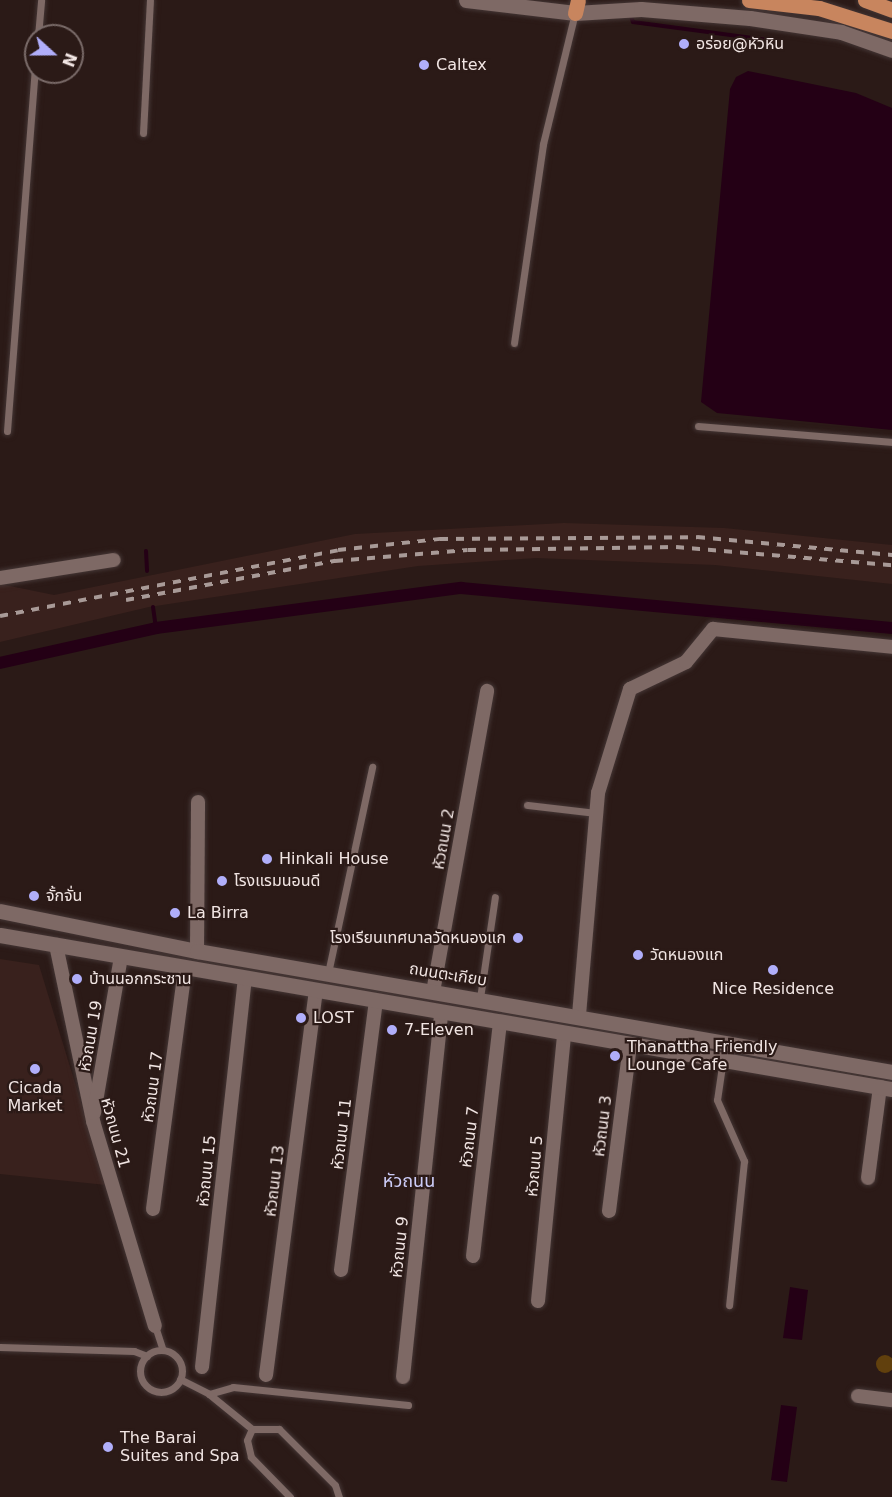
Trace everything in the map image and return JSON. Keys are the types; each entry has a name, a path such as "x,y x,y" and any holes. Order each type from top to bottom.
{"main road":[{"path":"749,0 819,8 892,31"},
{"path":"865,0 892,10"}],"street":[{"path":"466,0 577,4 750,18 841,32 892,50"},
{"path":"0,578 114,560"},
{"path":"579,1015 595,813 630,689 686,662 713,629 892,647"},
{"name":"หัวถนน 2","path":"433,992 487,691"},
{"path":"197,951 198,802"},
{"name":"ถนนตะเกียบ","path":"0,911 60,921 197,951 562,1012 892,1071"},
{"path":"56,945 60,921"},
{"path":"0,935 376,1002 886,1088 868,1178"},
{"path":"147,961 151,940"},
{"name":"หัวถนน 21","path":"56,945 93,1121 155,1326"},
{"name":"หัวถนน 19","path":"93,1121 121,956"},
{"name":"หัวถนน 17","path":"153,1209 185,969"},
{"name":"หัวถนน 15","path":"202,1367 245,979"},
{"name":"หัวถนน 13","path":"266,1375 316,991"},
{"name":"หัวถนน 11","path":"341,1270 376,1002"},
{"path":"562,1012 562,1033"},
{"name":"หัวถนน 9","path":"403,1377 441,1013"},
{"name":"หัวถนน 7","path":"473,1256 500,1022"},
{"name":"หัวถนน 5","path":"538,1301 562,1033"},
{"name":"หัวถนน 3","path":"609,1211 630,1044"},
{"path":"858,1396 892,1400"}],"lane":[{"path":"39,24 40,0"},
{"path":"143,133 150,0"},
{"path":"514,343 543,144 577,4"},
{"path":"7,431 34,84"},
{"path":"698,426 892,442"},
{"path":"328,973 372,767"},
{"path":"527,805 595,813"},
{"path":"480,999 495,897"},
{"path":"723,1059 717,1100 744,1161 729,1305"},
{"path":"155,1326 163,1350 179,1360 180,1379"},
{"path":"0,1347 134,1351 147,1356"},
{"path":"163,1350 147,1356 140,1367 146,1386 165,1392 180,1379"},
{"path":"180,1379 209,1394 252,1429 279,1429 335,1485 339,1497"},
{"path":"209,1394 233,1387 408,1405"},
{"path":"252,1429 247,1440 250,1457 290,1497"}],"shaded area":[{"path":"748,71 856,93 892,108 892,430 717,413 701,402 730,89 736,77"},
{"path":"564,523 724,528 892,545 892,584 715,565 536,558 418,566 149,607 0,642 0,584 54,595 355,534"},
{"name":"Cicada Market","path":"0,959 39,965 106,1185 0,1174"},
{"path":"790,1287 808,1290 802,1340 783,1338"},
{"path":"881,1355 889,1355 894,1360 892,1371 881,1373 876,1368 876,1360"},
{"path":"781,1405 797,1407 787,1482 771,1480"}],"waterway":[{"path":"630,13 633,22 783,42"},
{"path":"146,551 147,571"},
{"path":"0,663 156,628 461,588 892,628"},
{"path":"153,607 156,628"}],"railway":[{"path":"0,616 338,550 440,539 697,537 892,555"},
{"path":"126,600 335,561 468,550 676,547 892,565"}],"place":[{"name":"อร่อย@หัวหิน","path":"684,44"},
{"name":"Caltex","path":"424,65"},
{"name":"Hinkali House","path":"267,859"},
{"name":"โรงแรมนอนดี","path":"222,881"},
{"name":"จั้กจั่น","path":"34,896"},
{"name":"La Birra","path":"175,913"},
{"name":"โรงเรียนเทศบาลวัดหนองแก","path":"518,938"},
{"name":"วัดหนองแก","path":"638,955"},
{"name":"Nice Residence","path":"773,970"},
{"name":"บ้านนอกกระชาน","path":"77,979"},
{"name":"LOST","path":"301,1018"},
{"name":"7-Eleven","path":"392,1030"},
{"name":"Thanattha Friendly Lounge Cafe","path":"615,1056"},
{"name":"Cicada Market","path":"35,1069"},
{"name":"The Barai Suites and Spa","path":"108,1447"}],"district":[{"name":"หัวถนน","path":"409,1181"}]}
